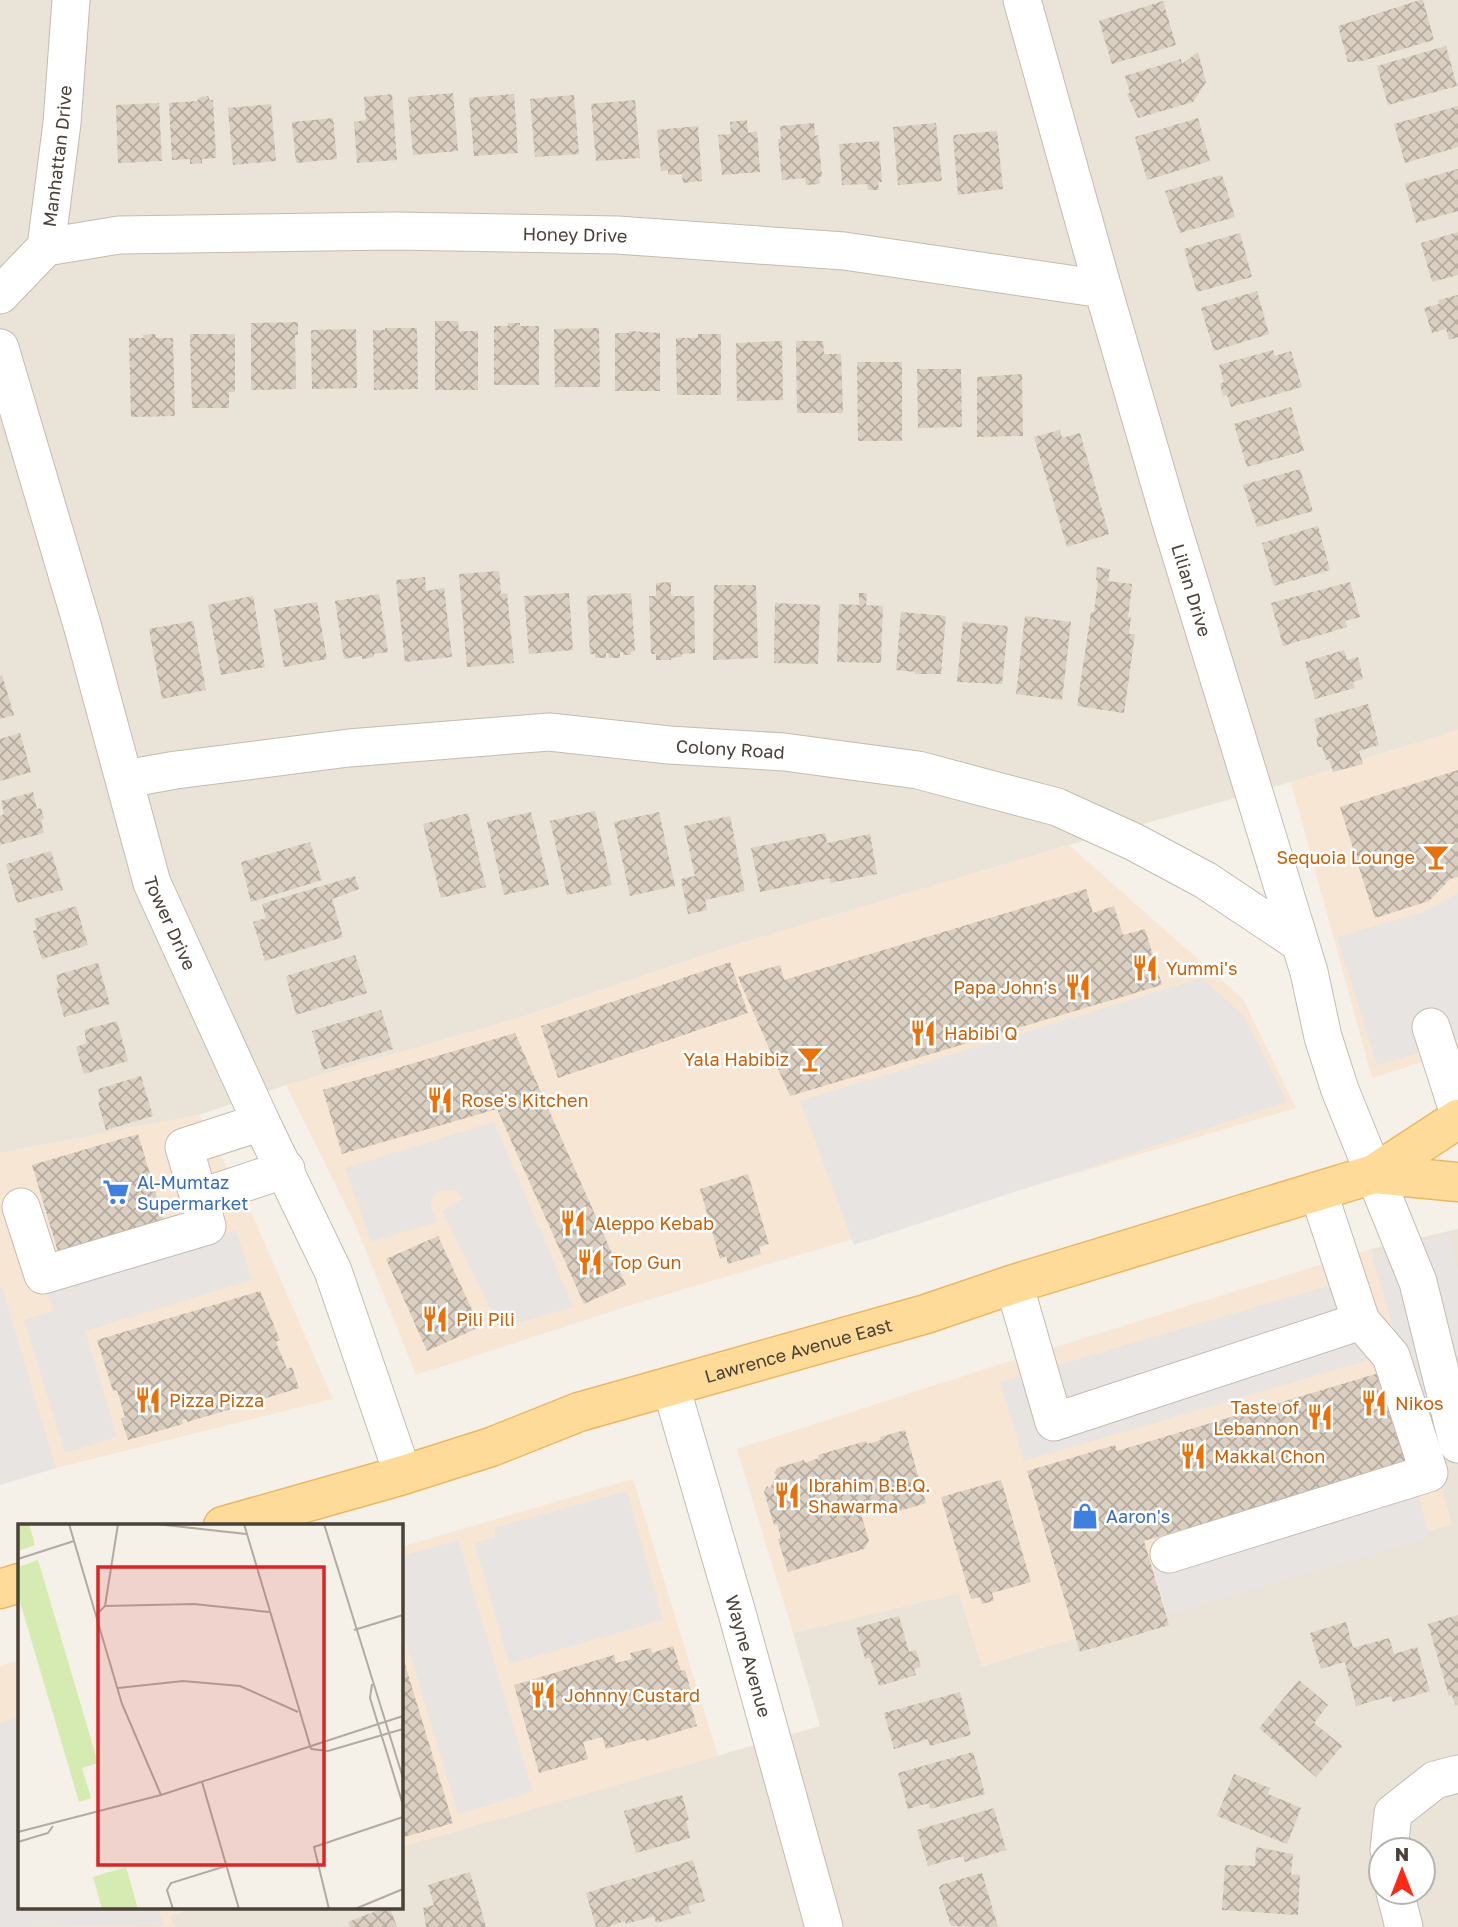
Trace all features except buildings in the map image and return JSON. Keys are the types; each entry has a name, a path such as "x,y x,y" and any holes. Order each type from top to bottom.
{"main road":[{"name":"Lawrence Avenue East","path":"230,1524 491,1447 579,1412 926,1314 1014,1284 1374,1174 1458,1119"},
{"name":"Lawrence Avenue East","path":"1374,1174 1458,1182"},
{"path":"0,1589 18,1583"}],"street":[{"name":"Manhattan Drive","path":"0,295 46,247 62,123 71,0"},
{"name":"Lilian Drive","path":"1023,0 1103,289 1309,972 1323,1037 1340,1090 1418,1282 1458,1444"},
{"name":"Honey Drive","path":"46,247 119,235 394,231 617,234 844,251 1103,289"},
{"name":"Tower Drive","path":"0,348 125,779 152,883 261,1122 333,1271 403,1475"},
{"name":"Colony Road","path":"125,779 349,748 549,732 669,745 783,752 918,770 1057,807 1161,854 1239,901 1298,942"},
{"path":"1431,1027 1458,1111"},
{"path":"21,1207 43,1275 207,1226 184,1147 261,1122"},
{"path":"199,1198 286,1169"},
{"path":"1169,1555 1429,1472 1391,1356 1361,1321 1318,1191"},
{"path":"1014,1284 1054,1422 1361,1321"},
{"name":"Wayne Avenue","path":"671,1387 824,1927"},
{"path":"1391,1836 1394,1813 1435,1780 1458,1774"},
{"path":"1399,1906 1404,1927"}],"shaded area":[{"path":"0,0 1458,0 1458,730 1291,782 729,947 522,1017 286,1085 199,1115 0,1153"},
{"path":"1458,730 1458,1051 1372,1078 1291,782"},
{"path":"1069,845 1243,999 1296,1108 644,1301 416,1375 355,1224 286,1085 522,1017 729,947"},
{"path":"1458,893 1458,1041 1377,1065 1337,937 1423,912"},
{"path":"1202,978 1244,1016 1287,1102 854,1245 800,1101"},
{"path":"199,1115 254,1219 333,1399 0,1482 0,1153"},
{"path":"494,1122 573,1307 500,1328 442,1211 462,1199 456,1190 436,1191 430,1204 437,1222 371,1242 345,1168"},
{"path":"1458,1229 1458,1927 175,1927 169,1915 186,1910 402,1910 402,1847 820,1726 793,1633 959,1593 982,1666 1451,1524 1371,1249"},
{"path":"236,1230 252,1280 85,1331 117,1437 65,1453 24,1320 53,1311 46,1288"},
{"path":"1448,1234 1458,1268 1458,1453 1432,1460 1372,1256"},
{"path":"1371,1249 1452,1524 982,1666 959,1593 793,1633 737,1449"},
{"path":"1345,1281 1368,1360 1024,1461 1000,1382"},
{"path":"2,1287 56,1468 0,1485 0,1288"},
{"path":"1413,1477 1430,1537 1167,1615 1150,1554"},
{"path":"633,1479 718,1756 402,1847 402,1547"},
{"path":"627,1491 663,1620 509,1664 475,1543 496,1537 494,1528"},
{"path":"458,1540 533,1792 458,1814 402,1627 402,1557"},
{"path":"18,1660 18,1910 185,1910 169,1914 175,1927 0,1927 0,1666"},
{"path":"18,1717 18,1910 160,1910 164,1926 0,1927 0,1723"}],"place":[{"name":"Sequoia Lounge","path":"1436,857"},
{"name":"Yummi's","path":"1145,968"},
{"name":"Papa John's","path":"1078,987"},
{"name":"Habibi Q","path":"923,1033"},
{"name":"Yala Habibiz","path":"810,1059"},
{"name":"Rose's Kitchen","path":"440,1100"},
{"name":"Al-Mumtaz Supermarket","path":"116,1192"},
{"name":"Aleppo Kebab","path":"573,1223"},
{"name":"Top Gun","path":"590,1262"},
{"name":"Pili Pili","path":"435,1319"},
{"name":"Pizza Pizza","path":"148,1400"},
{"name":"Nikos","path":"1374,1403"},
{"name":"Taste of Lebannon","path":"1320,1417"},
{"name":"Makkal Chon","path":"1193,1456"},
{"name":"Ibrahim B.B.Q. Shawarma","path":"787,1495"},
{"name":"Aaron's","path":"1085,1516"},
{"name":"Johnny Custard","path":"543,1695"}]}
